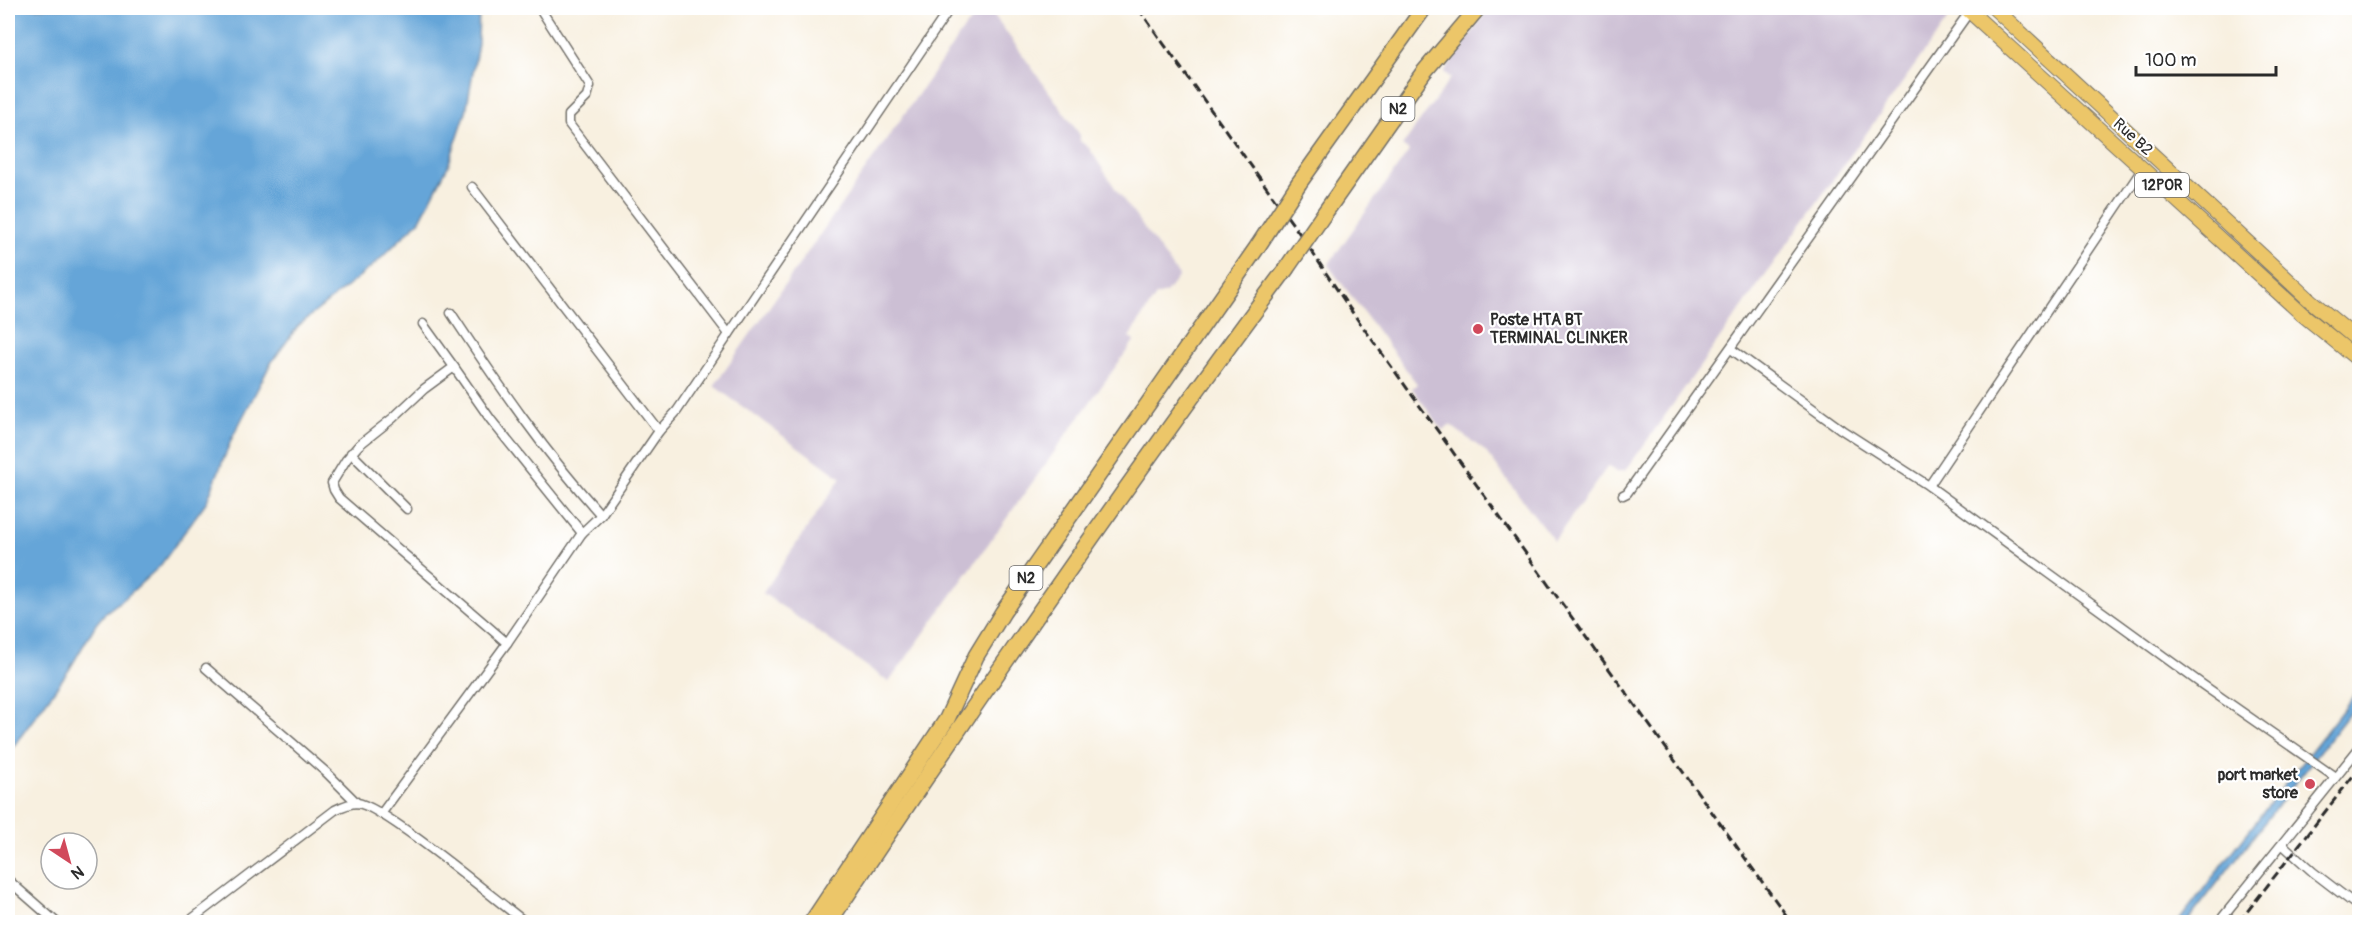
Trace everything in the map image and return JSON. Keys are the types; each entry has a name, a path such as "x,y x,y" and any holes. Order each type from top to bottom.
{"highway":[{"name":"N2","path":"812,922 947,719 976,656 1003,612 1258,246 1299,183 1424,8"},
{"name":"N2","path":"829,922 995,675 1217,361 1286,268 1423,73 1478,8"}],"main road":[{"name":"Rue B2","path":"1994,8 2312,302 2360,342"},
{"name":"Rue B2","path":"1970,9 2302,314 2360,361"}],"street":[{"path":"381,814 507,643 582,533 601,515 659,431 677,411 950,8"},
{"path":"1623,495 1627,493 1731,349 1970,9"},
{"path":"541,10 590,86 586,97 569,115 569,124 729,334"},
{"path":"1929,486 2143,168"},
{"path":"472,187 659,431"},
{"path":"451,313 540,441 601,515"},
{"path":"423,324 490,420 582,533"},
{"path":"1731,349 1842,430 1929,486 2203,685 2335,777"},
{"path":"454,367 424,389 351,453 332,483 339,498 507,643"},
{"path":"351,453 407,509"},
{"path":"207,669 334,779 357,803 381,814 525,922"},
{"path":"2219,922 2360,747"},
{"path":"188,922 335,810 357,803"},
{"path":"2283,845 2313,872 2360,908"},
{"path":"8,880 56,922"}],"shaded area":[{"path":"989,8 1080,135 1080,141 1089,148 1117,191 1179,276 1166,293 1156,296 1129,337 1134,341 889,682 763,593 841,478 714,386 966,26"},
{"path":"1489,8 1951,8 1950,16 1626,470 1616,472 1608,466 1554,541 1485,451 1450,425 1442,430 1412,388 1417,384 1328,265 1409,151 1402,146 1451,78 1444,72"}],"water":[{"path":"8,8 479,8 478,43 466,112 448,166 420,220 376,263 298,326 271,363 232,438 207,501 160,566 106,612 96,624 69,670 8,754"},
{"path":"2359,689 2359,701 2187,922 2178,922"}],"railway":[{"path":"1138,8 1302,237 1350,309 1791,922"},
{"path":"2239,922 2360,767"}],"place":[{"name":"Poste HTA BT TERMINAL CLINKER","path":"1478,329"},
{"name":"port market store","path":"2310,784"}]}
